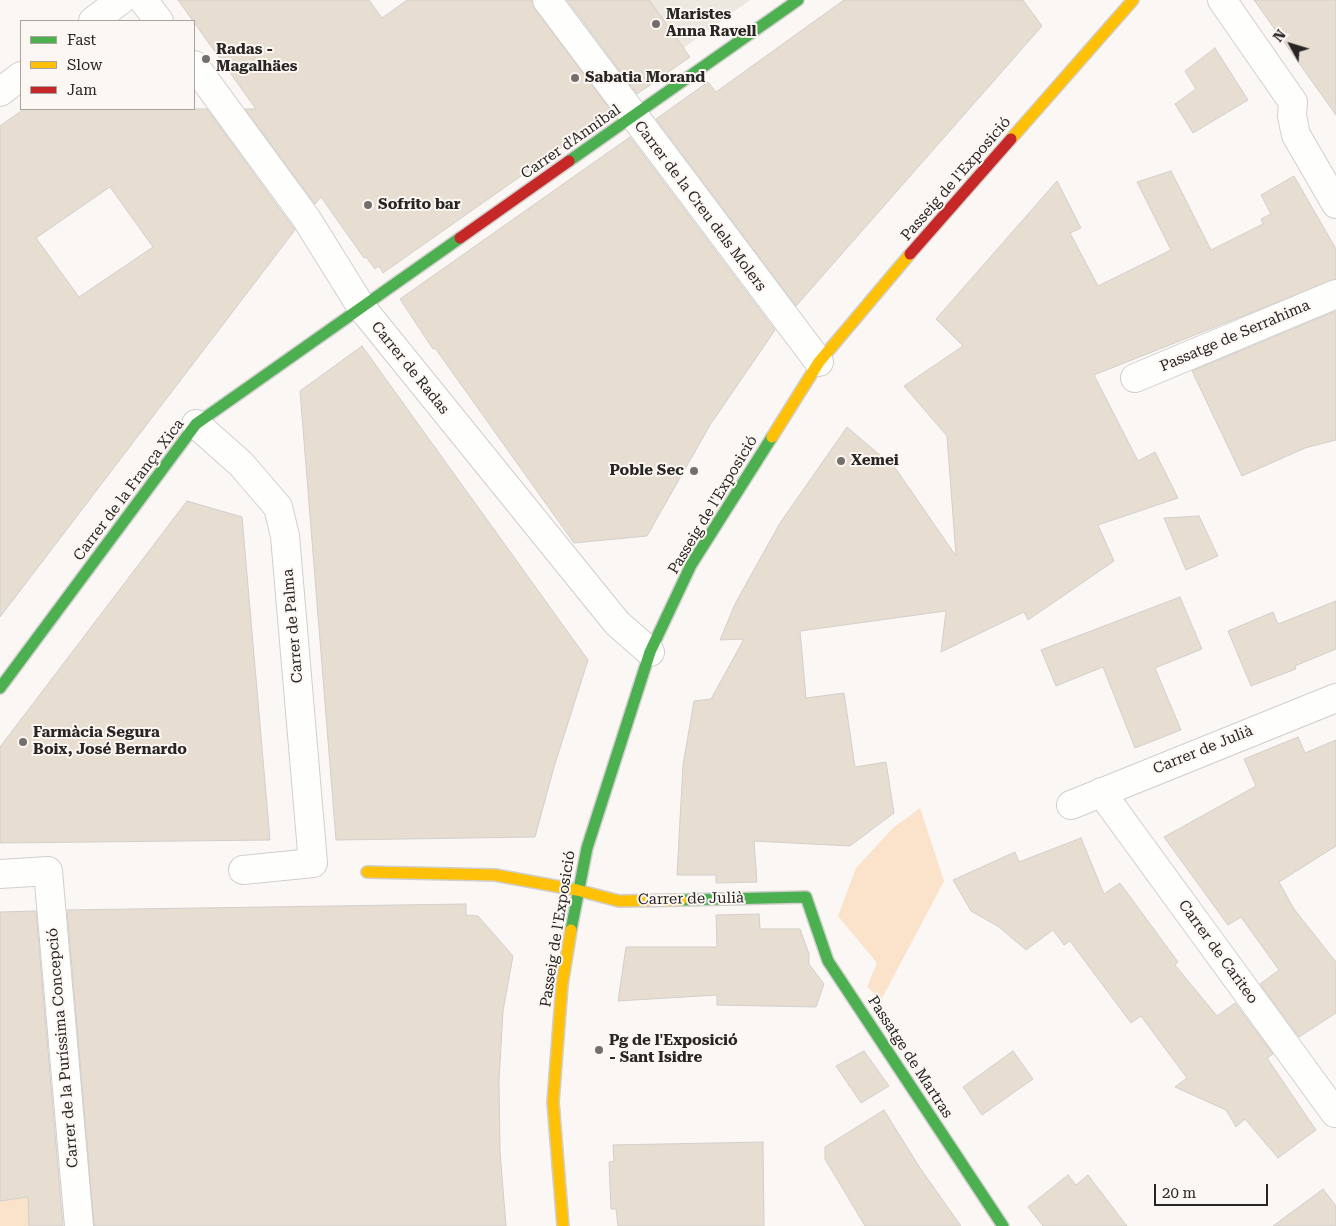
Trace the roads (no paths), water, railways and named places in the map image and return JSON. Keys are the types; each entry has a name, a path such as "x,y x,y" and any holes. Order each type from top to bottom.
{"street":[{"path":"94,20 121,0"},
{"path":"143,0 158,20"},
{"name":"Carrer de la Creu dels Molers","path":"547,0 819,362"},
{"name":"Carrer d'Anníbal","path":"362,308 798,0"},
{"name":"Passeig de l'Exposició","path":"563,1226 552,1102 562,985 577,890 587,848 650,652 691,565 819,362 860,312 1133,0"},
{"path":"1222,0 1293,102 1292,116 1296,135 1336,204"},
{"name":"Carrer de Radas","path":"195,66 306,218 362,308 617,623 650,652"},
{"path":"0,92 20,77"},
{"name":"Passatge de Serrahima","path":"1135,378 1336,294"},
{"name":"Carrer de la França Xica","path":"0,688 196,424 362,308"},
{"name":"Carrer de Palma","path":"196,424 241,464 278,507 285,536 313,863 242,870"},
{"name":"Carrer de Julià","path":"1071,805 1336,698"},
{"name":"Carrer de Cariteo","path":"1101,792 1334,1113"},
{"name":"Carrer de la Puríssima Concepció","path":"0,874 48,871 79,1226"},
{"name":"Carrer de Julià","path":"367,872 495,875 577,890 620,901 806,897"},
{"name":"Passatge de Martras","path":"806,897 828,961 1003,1226"}],"place":[{"name":"Maristes Anna Ravell","path":"656,24"},
{"name":"Radas - Magalhäes","path":"206,59"},
{"name":"Sabatia Morand","path":"575,78"},
{"name":"Sofrito bar","path":"368,205"},
{"name":"Xemei","path":"841,461"},
{"name":"Poble Sec","path":"694,471"},
{"name":"Farmàcia Segura Boix, José Bernardo","path":"23,742"},
{"name":"Pg de l'Exposició - Sant Isidre","path":"599,1050"}]}
